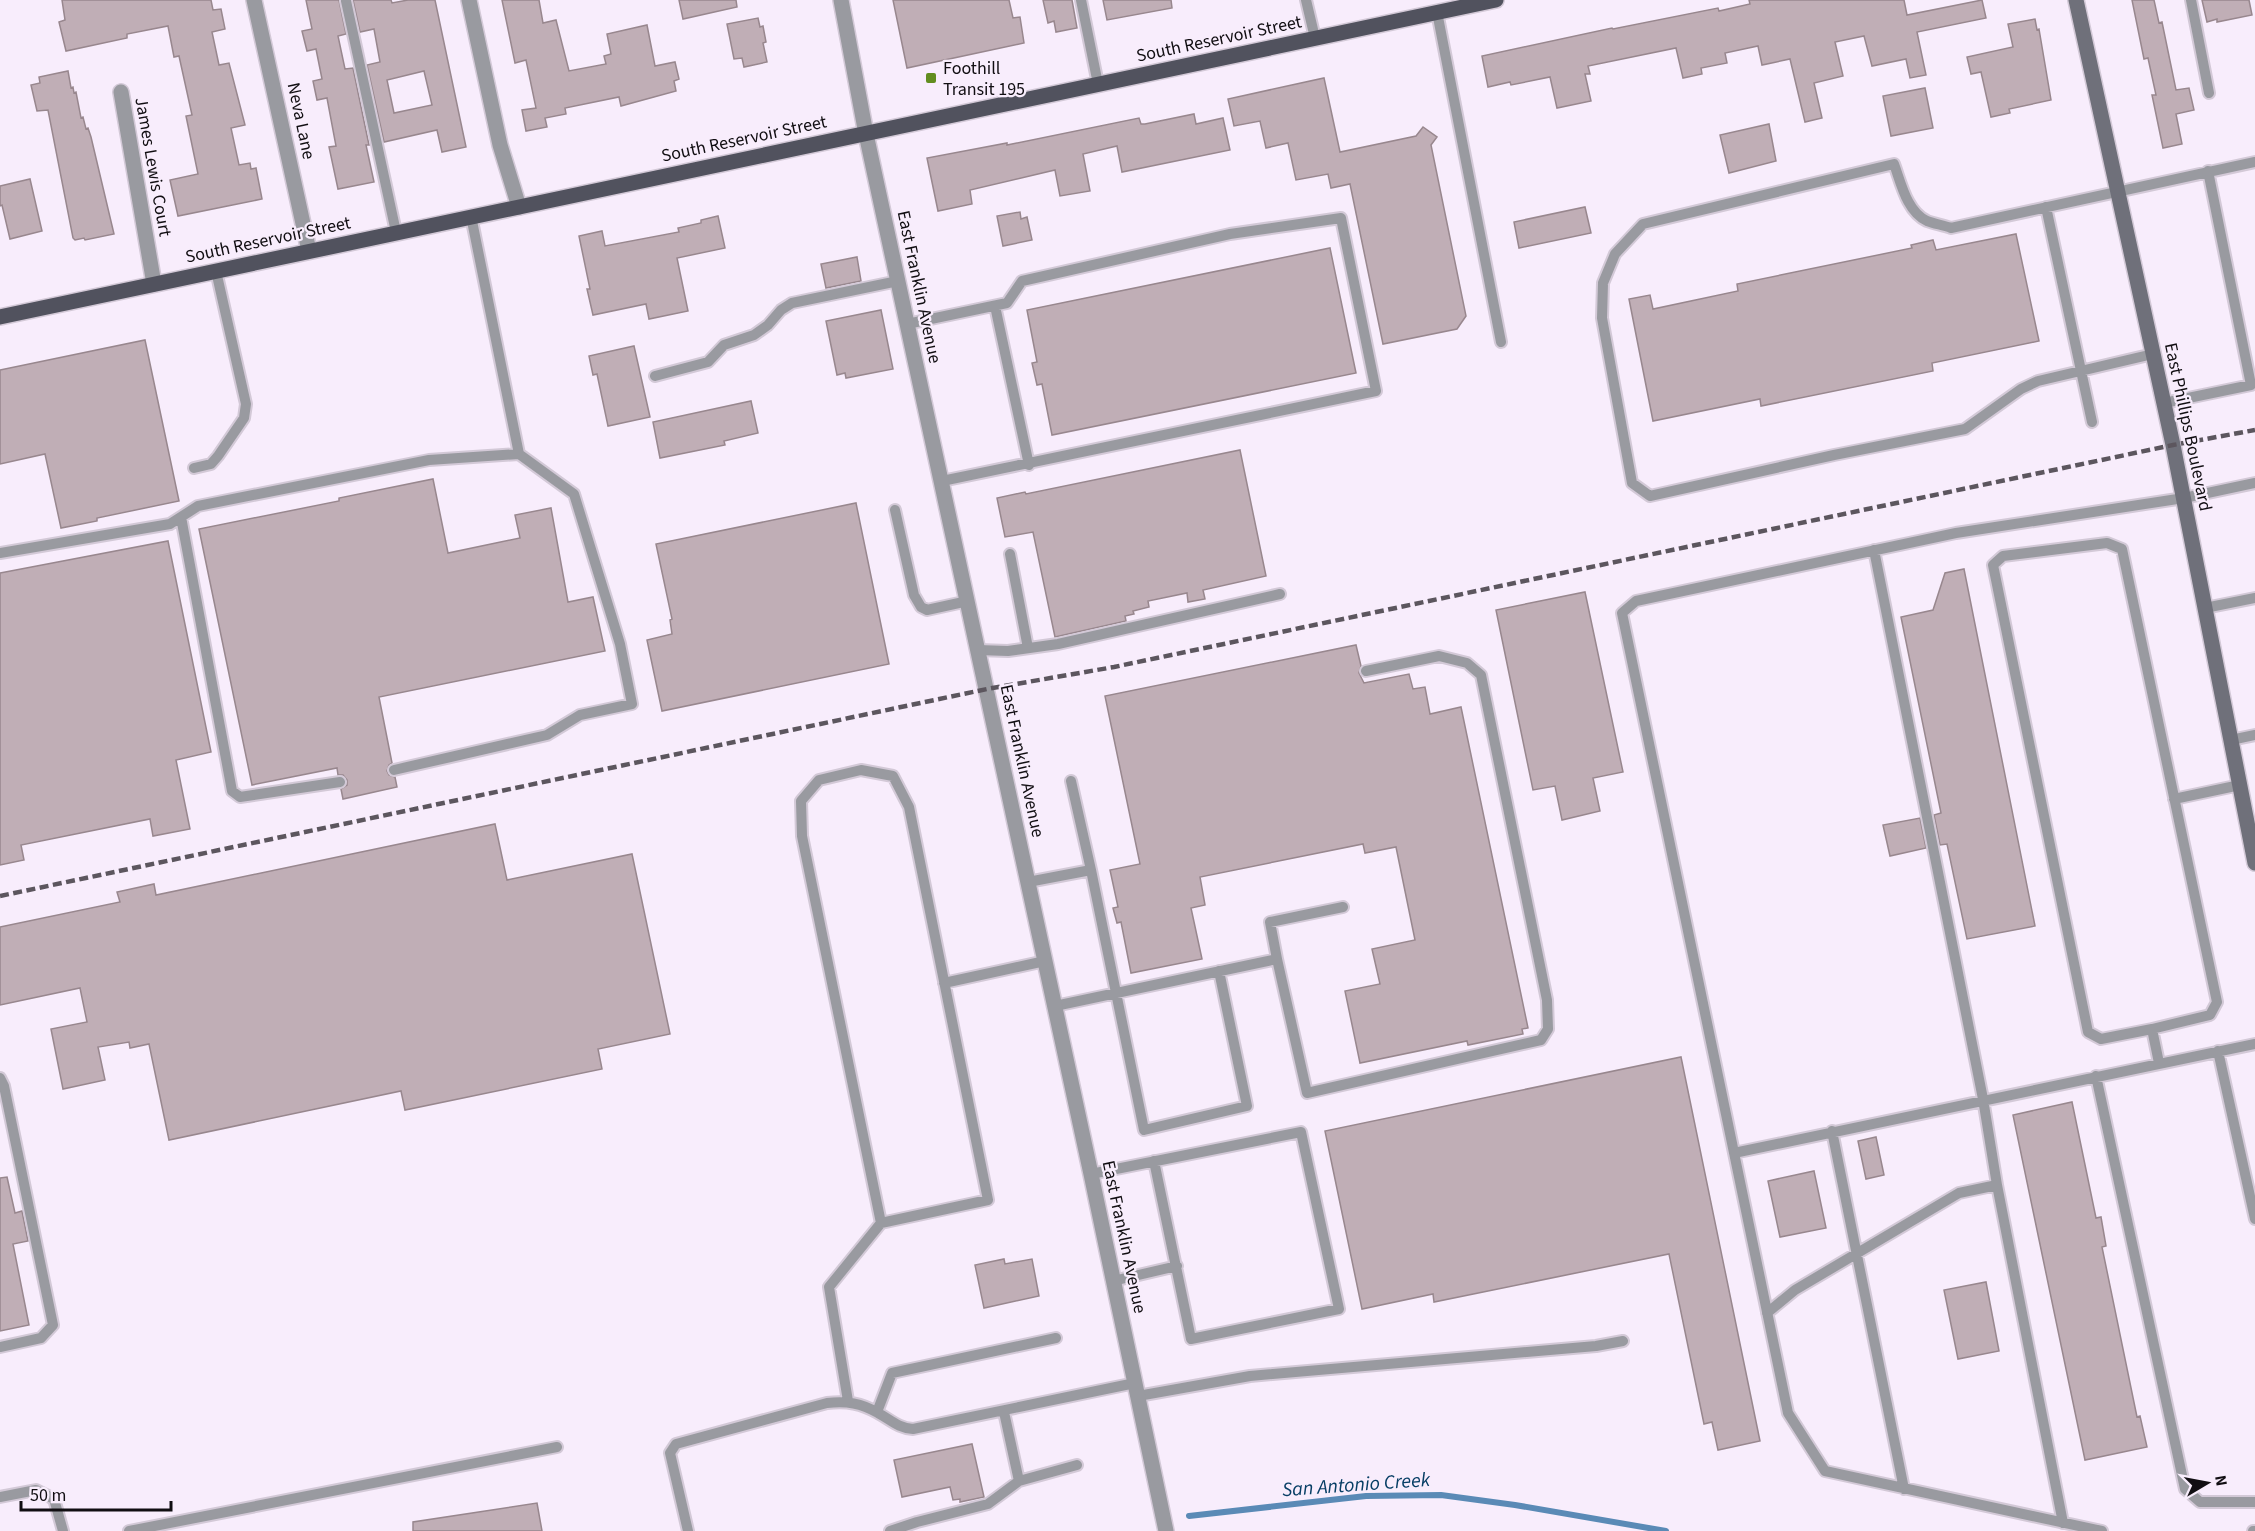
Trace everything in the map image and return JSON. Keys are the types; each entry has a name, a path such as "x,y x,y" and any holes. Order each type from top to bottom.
{"main road":[{"name":"South Reservoir Street","path":"0,317 1496,0"}],"street":[{"name":"Neva Lane","path":"254,0 309,250"},
{"path":"469,0 500,145 519,207"},
{"name":"East Franklin Avenue","path":"841,0 866,134 1046,961 1166,1531"},
{"name":"East Phillips Boulevard","path":"2076,0 2184,498 2255,863"},
{"name":"James Lewis Court","path":"121,92 154,284"}],"lane":[{"path":"346,0 396,232"},
{"path":"1081,0 1098,84"},
{"path":"1306,0 1315,38"},
{"path":"2191,0 2209,93"},
{"path":"1437,12 1501,342"},
{"path":"2154,354 2038,381 2021,390 1965,429 1834,455 1650,496 1632,483 1602,318 1603,283 1615,254 1642,224 1894,164 1913,211 1926,220 1951,228 2255,162"},
{"path":"2164,403 2251,385 2208,171"},
{"path":"2046,207 2092,423"},
{"path":"471,216 519,454"},
{"path":"907,324 1007,303 1022,281 1230,234 1341,218 1376,391 1029,465 942,481"},
{"path":"194,468 211,464 218,456 244,418 246,404 216,271"},
{"path":"655,376 708,362 724,345 754,335 792,303 898,281"},
{"path":"995,306 1029,465"},
{"path":"0,553 170,524 198,506 429,460 519,454 574,494 620,644 632,704 580,715 547,735 394,770"},
{"path":"2102,1531 1825,1471 1788,1413 1622,613 1636,601 1956,533 2184,498 2255,483"},
{"path":"895,510 914,595 921,607 927,610 968,601"},
{"path":"181,517 232,790 240,797 340,782"},
{"path":"2107,543 2122,549 2217,1002 2210,1015 2152,1029 2101,1039 2088,1032 1993,564 2003,556 2107,543"},
{"path":"1874,550 1983,1099 1997,1185 2063,1523"},
{"path":"1010,554 1028,648"},
{"path":"978,650 1008,651 1058,644 1280,594"},
{"path":"2205,608 2255,598"},
{"path":"1342,907 1270,922 1307,1093 1541,1040 1548,1029 1547,1000 1481,675 1467,663 1438,656 1366,671"},
{"path":"2231,740 2255,735"},
{"path":"848,1401 829,1287 881,1223 988,1200 909,807 893,776 861,771 819,780 801,801 802,836 881,1223"},
{"path":"1071,781 1117,992 1144,1130 1247,1106 1219,971"},
{"path":"2174,799 2240,785"},
{"path":"1028,882 1091,870"},
{"path":"1055,1006 1277,959"},
{"path":"944,983 1046,961"},
{"path":"2152,1029 2159,1063"},
{"path":"1734,1153 1983,1099 2255,1044"},
{"path":"2218,1051 2255,1219"},
{"path":"2096,1076 2185,1489 2200,1502 2255,1502"},
{"path":"0,1078 4,1086 53,1325 41,1338 0,1347"},
{"path":"1832,1131 1904,1489"},
{"path":"1091,1174 1154,1161 1301,1132 1339,1309 1191,1339 1154,1161"},
{"path":"1767,1313 1795,1290 1959,1193 1997,1185"},
{"path":"1113,1281 1177,1266"},
{"path":"877,1412 891,1373 1056,1338"},
{"path":"688,1531 670,1453 676,1444 827,1403 848,1401 877,1412 902,1428 913,1429 1136,1389 1250,1376 1596,1346 1623,1341"},
{"path":"1004,1412 1019,1481"},
{"path":"129,1531 557,1447"},
{"path":"890,1531 988,1504 1019,1481 1077,1465"},
{"path":"0,1497 36,1490 54,1499 63,1531"}],"building":[{"path":"62,0 211,0 213,10 221,9 225,29 212,32 219,65 229,63 245,125 231,128 239,165 250,163 251,169 256,168 262,199 178,216 170,180 198,174 186,116 192,115 179,56 174,57 168,26 127,34 127,38 66,51 59,22 65,20"},
{"path":"306,0 339,0 346,34 338,36 345,69 353,68 374,182 338,189 329,147 336,146 327,98 317,100 313,81 322,79 316,49 307,51 302,31 312,29"},
{"path":"353,0 391,0 392,3 408,0 435,0 466,147 442,152 437,130 384,142 367,65 380,62 374,29 360,32","holes":["424,71 432,105 394,113 387,80"]},
{"path":"502,0 539,0 543,23 556,20 569,71 606,64 604,56 611,54 607,34 647,25 655,66 675,62 679,79 674,81 676,91 621,106 619,97 565,108 566,114 545,118 547,127 526,131 522,110 536,108 526,60 515,63"},
{"path":"679,0 736,0 737,7 683,19"},
{"path":"893,0 1009,0 1013,18 1020,17 1024,43 907,68"},
{"path":"1043,0 1072,0 1077,28 1056,32 1054,21 1048,23"},
{"path":"1103,0 1171,0 1172,8 1107,20"},
{"path":"1749,0 1904,0 1907,15 1982,0 1986,18 1917,32 1926,75 1910,78 1906,59 1872,66 1864,36 1835,42 1843,76 1814,83 1822,118 1805,122 1790,59 1762,65 1758,46 1725,53 1727,63 1701,68 1702,74 1683,78 1676,48 1588,66 1590,74 1585,74 1591,101 1557,108 1550,77 1488,87 1482,56 1612,28 1718,8 1719,11 1750,4"},
{"path":"2132,0 2154,0 2159,23 2162,22 2176,90 2189,88 2194,110 2176,114 2182,144 2163,148 2152,95 2156,95 2148,58 2144,59"},
{"path":"2202,0 2249,0 2252,15 2207,22"},
{"path":"758,18 760,27 763,26 766,42 763,43 767,62 744,67 742,58 734,59 727,24"},
{"path":"2035,19 2037,30 2039,29 2051,100 2009,109 2010,113 1991,117 1981,72 1971,74 1967,57 2013,47 2008,24"},
{"path":"68,71 71,88 73,87 74,93 76,92 81,118 83,117 91,137 114,234 85,240 84,238 75,240 73,238 48,110 37,111 31,85 40,83 39,77"},
{"path":"1324,78 1340,152 1416,136 1423,127 1437,137 1431,145 1466,316 1457,329 1383,344 1350,184 1331,188 1328,174 1296,180 1288,143 1266,148 1260,121 1234,126 1228,99"},
{"path":"1925,88 1933,128 1891,136 1883,96"},
{"path":"1194,114 1196,124 1223,118 1230,150 1122,172 1117,146 1083,154 1090,191 1060,196 1055,170 970,190 972,204 938,211 927,158 1007,143 1007,145 1139,118 1141,124 1145,124"},
{"path":"1769,124 1776,161 1729,173 1720,135"},
{"path":"30,179 42,231 10,239 2,205 0,206 0,186"},
{"path":"1585,207 1591,233 1519,248 1514,222"},
{"path":"1020,212 1021,219 1027,217 1032,240 1003,246 997,216"},
{"path":"718,216 725,248 677,258 688,311 649,319 646,304 593,315 579,236 602,231 605,246 679,232 678,228 701,223 701,220"},
{"path":"2016,234 2039,341 1932,363 1933,371 1761,406 1760,399 1653,421 1629,299 1650,295 1653,309 1738,291 1737,284 1912,248 1911,245 1933,240 1936,250"},
{"path":"1330,248 1356,373 1052,435 1042,384 1037,385 1032,363 1037,362 1027,310"},
{"path":"857,257 861,281 826,288 821,264"},
{"path":"881,310 893,369 846,378 845,373 837,375 826,321"},
{"path":"145,340 179,501 61,528 45,454 0,464 0,370"},
{"path":"634,346 650,417 608,426 597,374 593,375 589,356"},
{"path":"751,401 758,433 724,441 725,445 660,458 653,422"},
{"path":"1240,450 1266,576 1203,590 1205,599 1188,602 1187,593 1148,601 1149,607 1133,611 1134,614 1125,616 1126,621 1055,637 1033,532 1005,537 997,498"},
{"path":"433,479 448,553 520,538 515,515 551,508 568,602 593,597 605,651 379,697 392,763 387,771 389,775 395,777 397,787 343,799 341,789 347,785 347,780 343,775 338,775 337,768 252,785 199,529 339,501 339,498"},
{"path":"856,503 889,664 662,711 647,640 672,634 670,620 672,619 656,544"},
{"path":"168,541 211,752 176,760 190,829 153,836 150,819 21,845 24,860 0,865 0,573"},
{"path":"1964,569 2035,926 1967,939 1947,844 1940,845 1934,815 1941,813 1901,617 1933,610 1945,573"},
{"path":"1585,592 1623,772 1593,778 1600,811 1562,820 1555,786 1533,790 1496,610"},
{"path":"1356,645 1361,666 1359,673 1364,683 1409,674 1413,689 1425,687 1430,714 1461,707 1528,1028 1522,1029 1523,1034 1468,1045 1467,1041 1360,1063 1345,991 1380,984 1372,949 1415,940 1396,847 1365,853 1363,844 1200,877 1205,905 1191,908 1202,959 1131,973 1121,922 1117,923 1113,908 1118,907 1110,870 1140,864 1105,696"},
{"path":"1920,818 1926,848 1890,856 1883,825"},
{"path":"495,824 507,880 632,854 670,1034 598,1049 602,1069 405,1110 401,1091 169,1140 149,1044 130,1048 129,1042 98,1047 105,1080 63,1089 51,1029 87,1022 80,988 0,1005 0,927 120,902 117,892 154,884 156,895"},
{"path":"1681,1057 1760,1441 1718,1450 1712,1422 1704,1424 1669,1254 1434,1302 1433,1294 1362,1309 1325,1131"},
{"path":"2072,1102 2096,1218 2101,1217 2106,1246 2102,1247 2137,1417 2140,1416 2147,1447 2085,1460 2013,1115"},
{"path":"1876,1137 1884,1175 1866,1179 1858,1141"},
{"path":"1814,1171 1826,1228 1780,1237 1768,1181"},
{"path":"7,1177 15,1213 22,1211 28,1241 13,1244 29,1325 0,1331 0,1178"},
{"path":"1004,1259 1005,1264 1032,1259 1039,1296 984,1308 975,1265"},
{"path":"1986,1282 1999,1351 1958,1359 1944,1290"},
{"path":"972,1444 984,1497 960,1502 960,1499 953,1500 950,1487 902,1497 894,1460"},
{"path":"537,1503 542,1531 413,1531 413,1522"}],"waterway":[{"name":"San Antonio Creek","path":"1189,1516 1366,1496 1441,1495 1515,1505 1666,1531"}],"railway":[{"path":"0,896 987,689 1114,667 2173,445 2255,430"}],"place":[{"name":"Foothill Transit 195","path":"931,78"}]}
